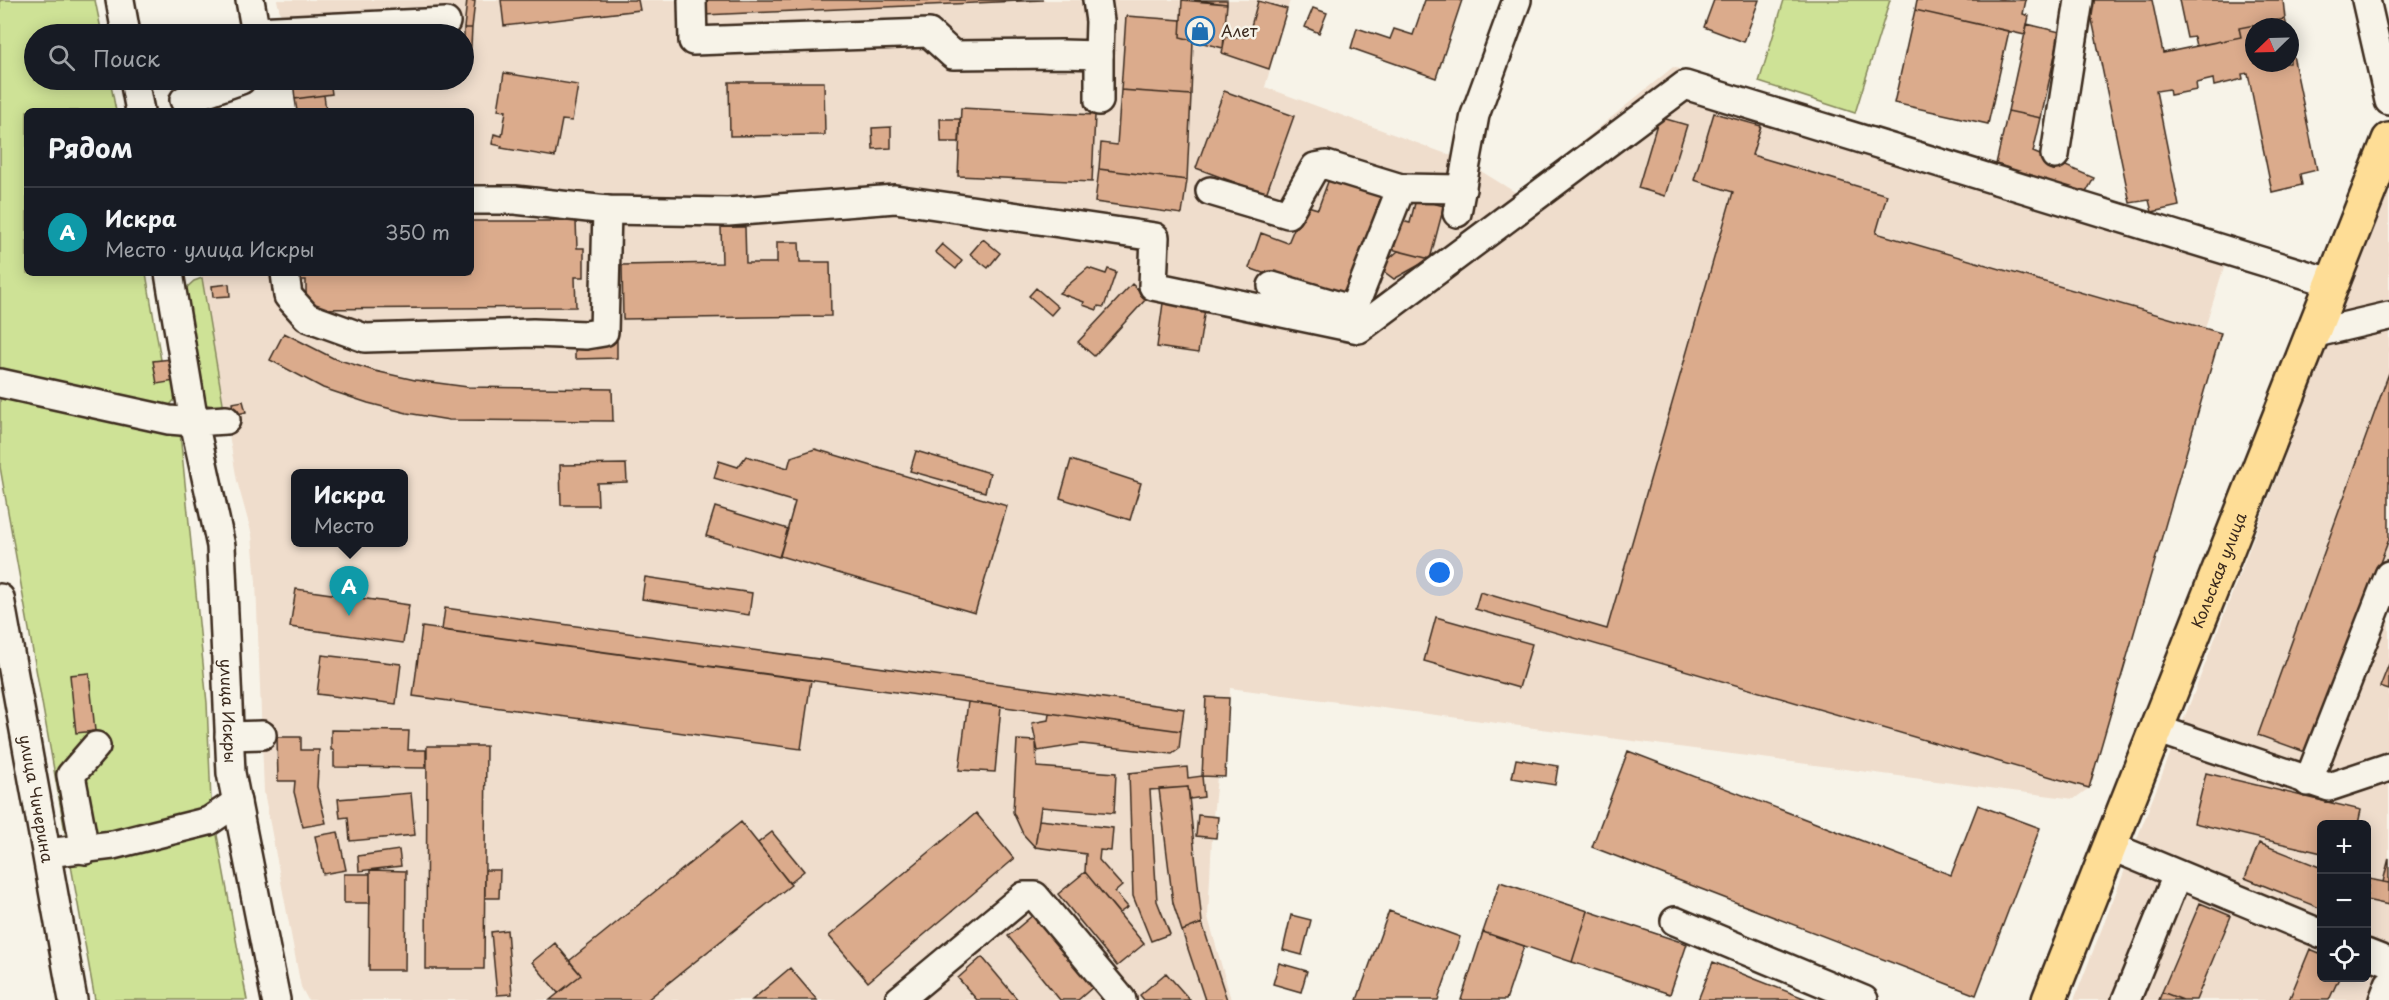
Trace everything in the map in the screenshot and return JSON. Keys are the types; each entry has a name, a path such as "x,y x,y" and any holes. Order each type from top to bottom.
{"main road":[{"name":"Кольская улица","path":"2049,1000 2389,140"}],"street":[{"path":"120,0 124,24"},
{"path":"250,0 254,24"},
{"path":"692,0 693,41 929,33 953,55 1099,56"},
{"path":"1097,0 1100,21 1099,101"},
{"path":"1210,191 1288,214 1315,167 1326,165 1401,188 1460,201 1475,115 1517,0"},
{"path":"2055,155 2079,0"},
{"path":"2366,0 2389,101"},
{"path":"411,24 446,22"},
{"path":"474,200 516,200 607,210 728,212 895,199 1155,237 1153,286 1359,328 1685,85 2333,283"},
{"path":"136,90 139,108"},
{"path":"184,100 212,90"},
{"path":"1272,286 1353,310 1401,188"},
{"path":"285,276 288,296 307,317 365,338 467,334 586,335 604,332 607,210"},
{"name":"улица Искры","path":"170,276 194,422 221,546 231,773 276,1000"},
{"path":"2312,334 2389,316"},
{"path":"0,383 169,420 194,422 226,420"},
{"path":"2308,782 2378,634 2389,575"},
{"name":"улица Чичерина","path":"0,598 3,633 47,853 73,1000"},
{"path":"2156,729 2308,782 2329,787 2389,767"},
{"path":"229,736 262,735"},
{"path":"85,850 71,775 96,746"},
{"path":"47,853 85,850 209,821 237,802"},
{"path":"2110,846 2317,932"},
{"path":"2126,1000 2177,875"},
{"path":"899,1000 1024,896 1035,896 1122,1000"},
{"path":"1675,921 1864,1000"},
{"path":"2371,955 2389,962"},
{"path":"2383,1000 2389,984"}],"shaded area":[{"path":"277,0 1290,0 1265,87 1463,160 1518,194 1673,67 2232,241 2205,328 2221,333 2089,788 2074,799 1230,688 1225,777 1217,777 1213,817 1198,815 1196,836 1212,838 1208,917 1231,1000 308,1000 301,987 264,792 256,582 252,535 237,481 202,276 474,276 474,108 296,108 294,90 474,90 474,24 283,24"},
{"path":"2389,184 2389,1000 2074,1000 2201,675"}],"green space":[{"path":"0,0 95,0 100,24 24,24 24,90 112,90 115,108 24,108 24,276 147,276 161,360 174,381 176,398 170,405 161,408 0,368"},
{"path":"1784,0 1890,0 1855,113 1759,82"},
{"path":"202,278 224,409 205,404 198,397 184,290 194,281"},
{"path":"0,394 180,433 207,703 211,802 247,1000 95,1000 0,467"}],"building":[{"path":"467,0 475,1 472,24 464,24"},
{"path":"501,0 638,0 640,10 504,26"},
{"path":"704,0 1043,0 704,15"},
{"path":"1182,0 1227,4 1223,48 1180,37"},
{"path":"1194,0 1227,0 1227,4"},
{"path":"1425,0 1462,0 1436,78 1351,48 1357,28 1390,39 1394,29 1413,35"},
{"path":"1714,0 1759,0 1744,42 1704,27"},
{"path":"1917,0 2026,0 2023,14 2029,16 2025,35 1915,10"},
{"path":"2088,0 2152,0 2163,53 2241,37 2239,28 2245,27 2245,72 2296,72 2317,170 2300,174 2302,185 2272,192 2248,73 2242,74 2243,79 2214,86 2213,79 2196,83 2197,90 2170,95 2169,89 2156,91 2179,206 2152,212 2149,200 2130,203"},
{"path":"2179,0 2283,0 2285,18 2245,18 2245,27 2239,28 2241,37 2196,46 2194,37 2187,38"},
{"path":"1258,1 1287,9 1269,69 1222,53 1225,37 1248,37"},
{"path":"1313,8 1327,13 1319,33 1305,27"},
{"path":"1915,10 2009,31 1988,124 1894,103"},
{"path":"1126,16 1181,20 1180,37 1193,40 1191,95 1121,90"},
{"path":"2027,24 2060,32 2041,118 2008,111"},
{"path":"504,73 578,85 572,121 562,120 555,157 501,148 502,146 492,144 494,134 502,136 506,111 498,110"},
{"path":"729,82 824,82 825,135 730,136"},
{"path":"294,90 331,90 332,94 295,99"},
{"path":"1121,90 1191,95 1187,180 1099,169 1101,143 1117,145"},
{"path":"1224,91 1294,116 1266,194 1196,168"},
{"path":"324,95 326,108 296,108 295,99"},
{"path":"961,108 1095,115 1092,182 958,176"},
{"path":"2008,111 2041,118 2033,152 2094,178 2085,194 1996,164"},
{"path":"1714,113 1761,126 1752,155 1887,195 1876,233 2221,333 2089,788 1475,609 1480,592 1607,629 1733,192 1694,180"},
{"path":"1659,117 1687,125 1665,196 1638,188"},
{"path":"940,119 960,119 959,142 941,142"},
{"path":"891,127 891,148 873,149 872,128"},
{"path":"1099,169 1187,180 1182,214 1095,202"},
{"path":"1329,179 1381,197 1344,302 1249,268 1261,233 1288,243 1304,205 1318,209"},
{"path":"1416,199 1444,206 1430,259 1391,249 1398,220 1410,223"},
{"path":"474,221 576,221 577,248 584,248 584,277 575,277 576,307 306,309 306,280 294,280 293,276 474,276"},
{"path":"721,227 745,227 746,263 777,263 777,242 799,242 800,262 830,262 831,316 623,319 622,265 722,263"},
{"path":"983,239 1000,253 988,268 970,254"},
{"path":"942,244 962,261 956,269 935,252"},
{"path":"1398,251 1430,259 1394,279 1379,268"},
{"path":"1088,268 1106,274 1108,269 1116,272 1104,307 1098,306 1097,310 1083,305 1084,302 1059,293"},
{"path":"229,284 230,296 213,297 212,286"},
{"path":"1132,284 1147,298 1094,356 1078,342"},
{"path":"1036,288 1058,307 1051,315 1029,296"},
{"path":"1163,303 1205,309 1198,353 1157,347"},
{"path":"284,333 333,358 415,380 468,387 612,389 613,421 449,420 368,403 323,388 270,360"},
{"path":"617,341 617,358 575,359 575,342"},
{"path":"171,359 175,381 157,384 153,361"},
{"path":"2389,373 2389,539 2308,753 2258,735"},
{"path":"243,401 246,412 234,415 232,403"},
{"path":"815,449 1007,506 975,613 780,556 795,502 714,478 719,461 738,467 746,456 788,468 791,457"},
{"path":"916,451 990,473 985,492 910,471"},
{"path":"1071,460 1141,483 1130,520 1060,498"},
{"path":"626,464 627,482 597,483 598,505 561,505 560,465"},
{"path":"715,507 788,529 779,557 706,536"},
{"path":"645,577 752,593 749,615 642,599"},
{"path":"296,589 409,605 403,643 290,627"},
{"path":"445,608 1184,709 1181,731 442,630"},
{"path":"1436,617 1532,644 1519,688 1424,661"},
{"path":"422,627 811,680 801,749 413,696"},
{"path":"322,655 401,664 396,704 317,694"},
{"path":"2389,664 2389,690 2380,687"},
{"path":"89,673 95,731 76,733 70,675"},
{"path":"1206,697 1229,698 1225,777 1202,776"},
{"path":"968,702 1001,706 995,772 959,770"},
{"path":"1049,713 1181,731 1179,749 1172,754 1082,744 1038,751 1032,723 1048,720"},
{"path":"331,730 409,731 408,750 426,750 426,768 334,767"},
{"path":"277,737 301,737 301,750 319,750 317,787 326,823 303,827 294,792 295,781 278,781"},
{"path":"1017,740 1036,741 1037,767 1116,773 1114,813 1041,807 1035,847 1023,834 1013,812"},
{"path":"427,746 486,746 484,969 426,969"},
{"path":"1628,751 1951,875 1978,805 2040,828 1976,995 1592,847"},
{"path":"1516,759 1558,766 1555,785 1512,778"},
{"path":"1187,767 1188,778 1202,776 1204,797 1190,799 1188,787 1150,790 1157,901 1170,934 1151,941 1133,896 1129,773"},
{"path":"2206,773 2361,810 2359,820 2317,820 2317,852 2194,823"},
{"path":"1188,787 1202,923 1182,931 1173,903 1159,789"},
{"path":"411,793 415,835 350,841 348,817 340,818 338,799"},
{"path":"976,813 1014,859 868,982 829,936"},
{"path":"1198,815 1218,817 1216,838 1196,836"},
{"path":"1039,820 1113,828 1111,851 1100,850 1099,860 1122,886 1115,892 1128,907 1119,913 1085,872 1086,854 1035,847"},
{"path":"741,822 791,885 647,1000 550,1000 581,975 569,961"},
{"path":"338,832 346,870 323,874 315,836"},
{"path":"772,832 804,871 789,883 758,843"},
{"path":"2259,843 2317,866 2317,907 2245,878"},
{"path":"399,850 401,866 359,871 358,856"},
{"path":"2389,858 2389,883 2383,882"},
{"path":"370,870 406,871 405,970 369,970"},
{"path":"485,870 500,870 499,898 485,898"},
{"path":"1085,872 1144,944 1117,966 1058,894"},
{"path":"344,874 370,874 370,903 344,903"},
{"path":"2371,879 2389,883 2389,905 2371,901"},
{"path":"1500,882 1588,911 1572,962 1483,932"},
{"path":"2200,903 2231,916 2196,1000 2183,1000 2162,992"},
{"path":"1389,911 1460,937 1438,1000 1357,1000"},
{"path":"1588,911 1687,944 1670,994 1572,962"},
{"path":"1033,915 1093,987 1078,1000 1060,1000 1008,936"},
{"path":"1291,915 1311,920 1302,955 1283,950"},
{"path":"1202,923 1227,1000 1205,1000 1182,931"},
{"path":"507,930 512,994 497,995 491,932"},
{"path":"1483,932 1524,946 1506,1000 1461,1000"},
{"path":"555,943 581,975 558,993 532,962"},
{"path":"2310,949 2317,952 2317,982 2337,982 2329,1000 2289,1000"},
{"path":"982,957 1018,1000 977,1000 958,978"},
{"path":"1713,962 1755,979 1809,1000 1698,1000"},
{"path":"1279,963 1307,971 1301,992 1273,984"},
{"path":"790,968 817,1000 752,1000"},
{"path":"1166,973 1190,1000 1144,1000 1140,995"},
{"path":"2162,992 2183,1000 2159,1000"}],"place":[{"name":"Алет","path":"1200,31"},
{"name":"Искра","path":"349,616"}]}
